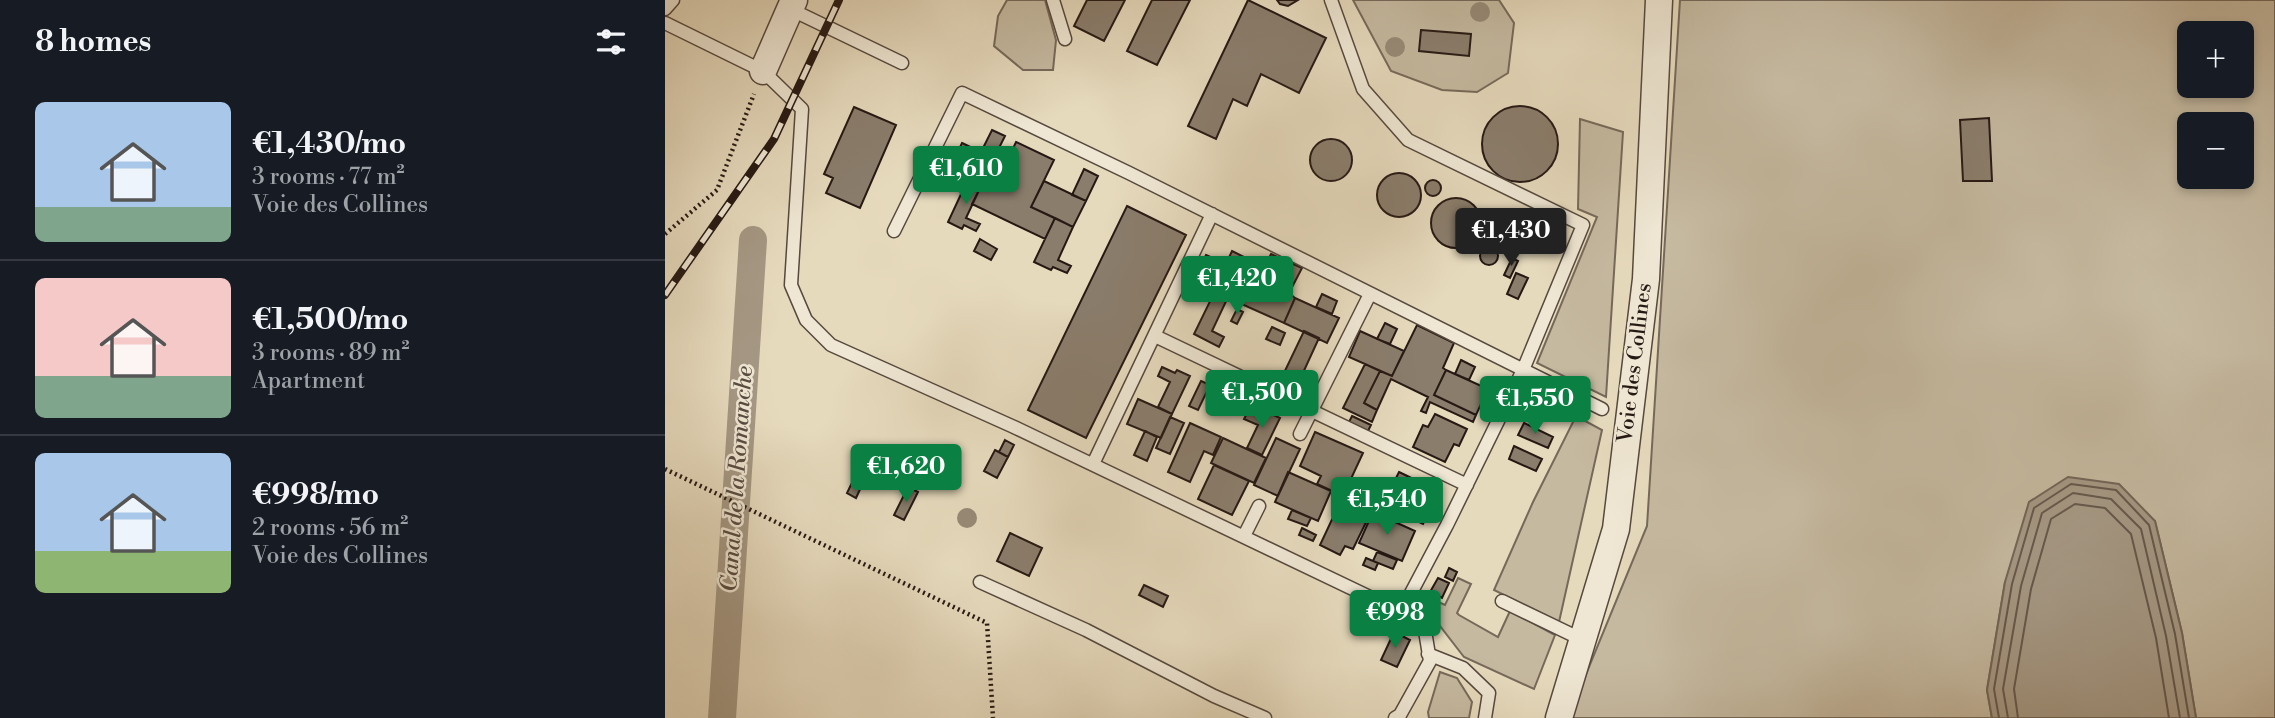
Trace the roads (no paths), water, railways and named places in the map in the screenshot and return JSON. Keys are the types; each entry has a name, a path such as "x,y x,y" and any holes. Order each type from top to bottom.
{"street":[{"name":"Voie des Collines","path":"1559,718 1616,530 1646,279 1659,0"},
{"path":"763,71 792,4"}],"lane":[{"path":"665,9 673,0"},
{"path":"1053,0 1065,39"},
{"path":"1331,0 1363,89 1408,140 1583,225 1523,370 1401,612"},
{"path":"792,4 902,63"},
{"path":"665,23 763,71 802,109 791,285 806,320 831,345 1093,464 1424,625 1430,661 1400,715 1395,718"},
{"path":"894,231 962,93 1212,214 1602,409"},
{"path":"1093,464 1212,214"},
{"path":"1300,434 1370,293"},
{"path":"1155,336 1467,485"},
{"path":"1244,537 1259,506"},
{"path":"981,582 1265,718"},
{"path":"1502,601 1583,640"},
{"path":"1428,654 1463,668 1489,693 1486,718"}],"water":[{"path":"2068,477 2119,484 2155,521 2182,633 2196,718 1992,718 1987,690 2005,582 2029,502"}],"waterway":[{"name":"Canal de la Romanche","path":"722,718 753,240"}],"railway":[{"path":"665,295 774,139 839,0"}]}
